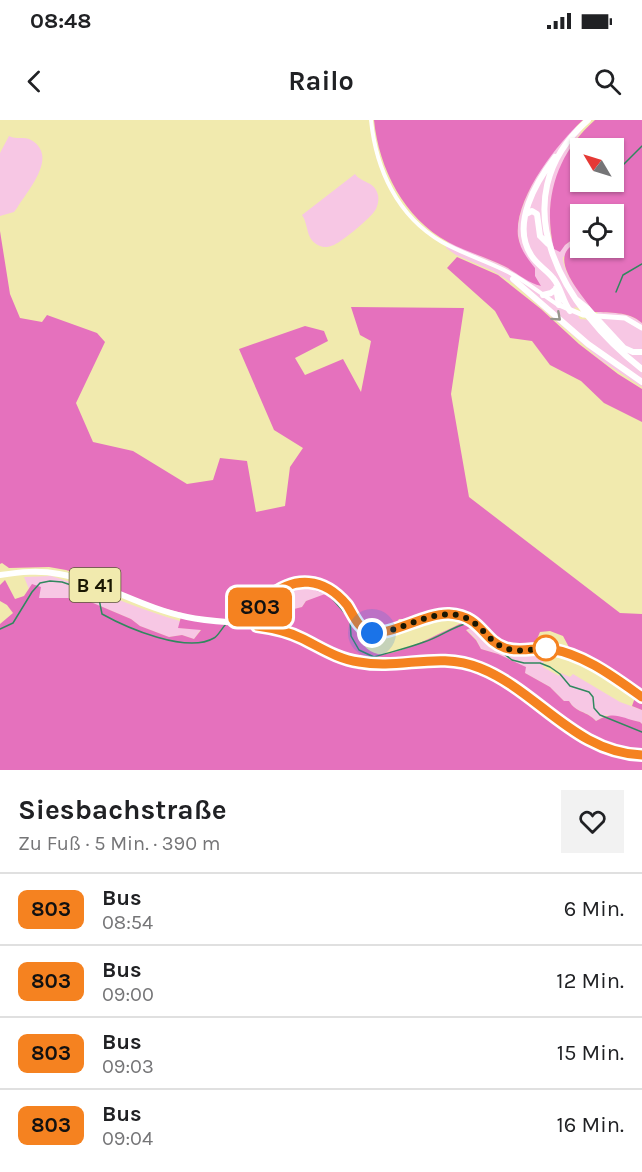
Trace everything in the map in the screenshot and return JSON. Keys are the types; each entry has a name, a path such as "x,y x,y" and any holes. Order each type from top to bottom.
{"main road":[{"path":"588,120 578,129 545,171 526,214 524,234 529,252 536,263 554,279 559,305 574,312 600,317 625,318 642,328"},
{"path":"567,143 554,167 546,193 545,220 548,244 556,266 574,298 601,332 642,369"},
{"path":"526,214 532,211 537,214 540,236 548,244"},
{"path":"513,279 588,344 642,382"},
{"path":"543,295 551,294 556,286"},
{"path":"556,286 562,300 574,312"},
{"path":"574,298 587,308 622,346 629,351 641,351"},
{"name":"B 41","path":"0,575 22,572 57,574 88,582 163,612 275,629 299,637 336,656 358,662 392,664 440,659 473,665 506,681 568,728 591,742 615,751 639,755"}],"street":[{"path":"371,120 375,150 393,194 422,228 437,239 501,268 559,305"},
{"path":"501,268 513,279"},
{"path":"257,626 259,613 266,599 283,587 306,581 335,594 362,628 368,632 385,631 437,615 452,615 475,622 503,648 519,650 538,648 575,656 640,696"},
{"path":"244,625 259,613"},
{"path":"259,613 275,629"}],"shaded area":[{"path":"374,120 583,120 550,157 523,205 519,221 520,245 535,268 535,276 541,286 504,266 448,242 419,220 396,190 388,174 381,156"},
{"path":"595,120 642,120 642,323 631,316 594,312 571,280 564,262 565,254 570,247 570,258 624,258 624,204 570,204 570,241 560,252 554,249 550,213 552,195 562,162 570,149 570,192 624,192 624,138 578,138"},
{"path":"576,126 581,132 577,138 570,138 570,148 555,182 550,208 551,238 565,245 570,241 570,255 563,257 566,271 594,312 574,307 580,319 602,321 597,312 626,315 642,323 642,387 602,361 514,284 446,248 448,242 504,266 540,286 521,248 518,235 519,222 522,207 537,176 566,135"},
{"path":"9,136 31,140 39,147 42,164 34,183 14,212 0,216 0,153"},
{"path":"355,174 376,190 378,204 376,209 363,223 334,245 320,246 312,240 302,215"},
{"path":"0,231 10,294 20,318 42,322 47,315 97,333 105,342 76,403 93,442 133,451 187,484 213,480 220,458 247,461 256,512 285,506 290,467 303,448 274,430 239,349 305,326 324,331 328,341 295,358 305,375 343,359 361,392 371,341 360,335 351,307 464,308 451,394 469,497 620,613 642,614 642,710 632,706 637,692 571,651 563,636 550,631 540,632 534,646 516,648 504,644 479,624 466,630 481,649 526,667 525,673 550,687 564,701 569,701 575,708 596,721 613,715 640,722 642,724 642,753 637,752 636,758 642,758 642,770 0,770 0,624 13,613 7,605 0,601 0,585 5,580 15,599 24,596 32,584 41,587 39,598 86,600 169,637 182,635 194,639 201,630 178,628 182,613 116,592 102,582 66,570 49,567 9,568 0,564","holes":["303,586 325,594 306,601 302,607 294,609 274,607 280,599","444,612 458,613 467,621 410,647 387,654 370,651 361,642 356,631 362,622 369,629 395,625 399,619 412,619"]},
{"path":"457,257 498,275 541,309 579,344 642,389 642,422 604,403 581,381 550,365 532,341 510,338 495,311 447,268"},
{"path":"51,576 180,621 179,628 201,629 194,639 182,635 169,637 86,600 39,598 32,584 29,589 24,577"},
{"path":"303,586 326,593 306,601 302,607 274,608 280,599"},
{"path":"472,628 506,651 544,650 543,667 559,676 561,673 570,677 573,674 620,702 642,710 642,724 606,715 596,721 575,708 569,701 564,701 550,687 525,673 525,667 498,654 481,649 476,639 466,629"}],"waterway":[{"path":"624,164 642,146"},
{"path":"616,292 623,275 642,264"},
{"path":"0,629 13,623 40,583 50,581 80,588 99,599 102,614 126,626 173,641 202,642 216,637 226,624"},
{"path":"229,620 246,607 268,607 289,590 307,584 329,595 350,619 351,636 359,650 374,657 430,640 468,623 479,631"},
{"path":"493,645 512,660 540,663 550,667 560,674 570,686 589,692 593,697 594,708 600,715 642,732"}],"bus line":[{"name":"803","path":"642,697 571,654 546,648 511,650 503,648 475,622 457,615 437,615 385,631 368,632 362,628 341,599 311,582 299,581 283,587 264,602 257,613 257,626 289,633 347,660 369,664 392,664 440,659 473,665 506,681 568,728 591,742 615,751 642,755"}],"route":[{"path":"372,633 447,614 475,622 503,648 511,650 546,648"}]}
